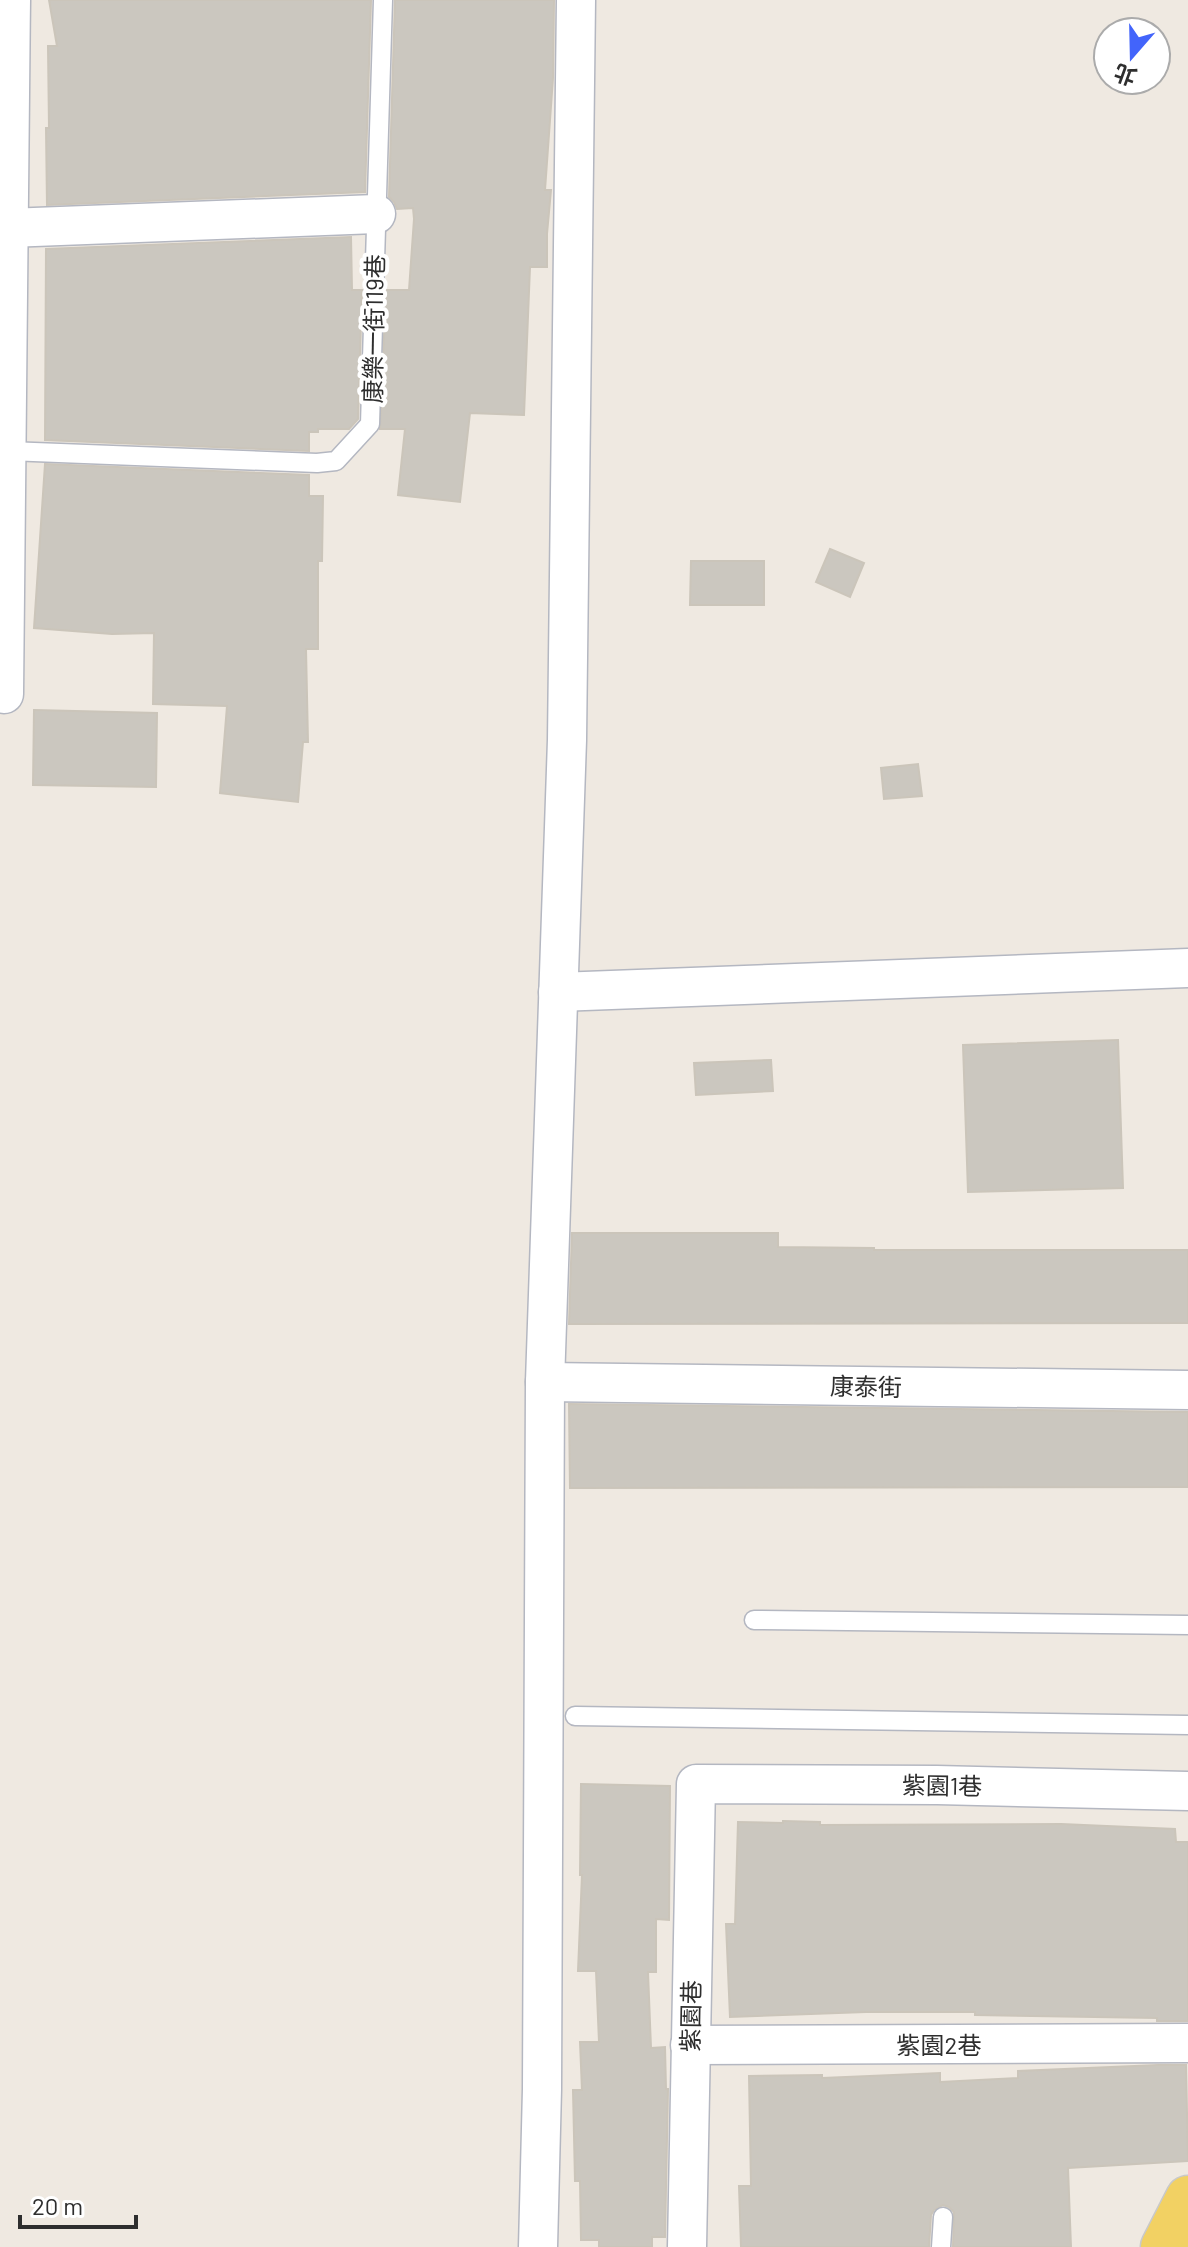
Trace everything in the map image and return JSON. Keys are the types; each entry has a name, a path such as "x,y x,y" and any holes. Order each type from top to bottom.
{"main road":[{"path":"1163,2247 1188,2198"}],"street":[{"path":"4,694 11,0"},
{"path":"538,2247 542,2073 545,1382 567,740 576,0"},
{"path":"8,228 376,214"},
{"path":"558,992 1188,968"},
{"name":"康泰街","path":"545,1382 1188,1390"},
{"name":"紫園1巷","path":"696,1784 937,1785 1188,1791"},
{"name":"紫園巷","path":"687,2247 696,1784"},
{"name":"紫園2巷","path":"690,2045 1188,2043"}],"lane":[{"name":"康樂一街119巷","path":"8,451 317,463 336,461 370,424 383,0"},
{"path":"754,1620 1188,1625"},
{"path":"575,1716 1188,1725"},
{"path":"941,2247 943,2217"}],"building":[{"path":"49,0 371,0 365,192 47,205 48,46 57,46"},
{"path":"395,0 554,0 553,78 545,190 551,190 547,267 530,267 524,415 470,413 460,502 398,495 405,429 380,429 386,290 409,290 414,219 413,208 397,209 389,197"},
{"path":"351,237 352,290 362,290 358,419 349,429 309,432 309,451 45,440 46,249"},
{"path":"45,464 309,475 309,496 323,496 322,561 318,561 318,649 306,649 308,742 303,742 298,802 220,793 227,706 153,704 154,633 112,634 34,628"},
{"path":"830,549 864,563 850,597 816,582"},
{"path":"691,561 764,561 764,605 690,605"},
{"path":"34,710 157,713 156,787 33,785"},
{"path":"918,764 922,796 884,799 881,768"},
{"path":"1118,1040 1123,1188 968,1192 963,1045"},
{"path":"771,1060 773,1091 696,1095 694,1063"},
{"path":"572,1233 778,1233 778,1247 874,1250 1188,1250 1188,1323 569,1324"},
{"path":"569,1404 1188,1412 1188,1487 570,1488"},
{"path":"581,1784 670,1786 669,1920 656,1919 656,1972 648,1972 651,2048 665,2047 668,2089 665,2237 652,2237 652,2247 599,2247 599,2240 581,2240 580,2181 575,2181 573,2090 582,2090 580,2042 599,2042 596,1971 578,1971 582,1875"},
{"path":"738,1822 820,1822 820,1825 1061,1824 1175,1829 1176,1842 1188,1842 1188,2021 975,2015 975,2012 730,2017 726,1924 735,1924"},
{"path":"1186,2065 1188,2161 1068,2168 1071,2247 953,2247 954,2212 943,2205 931,2215 929,2247 741,2247 739,2186 751,2186 749,2076 822,2075 822,2078 940,2073 940,2082 1018,2078 1018,2071"}]}
